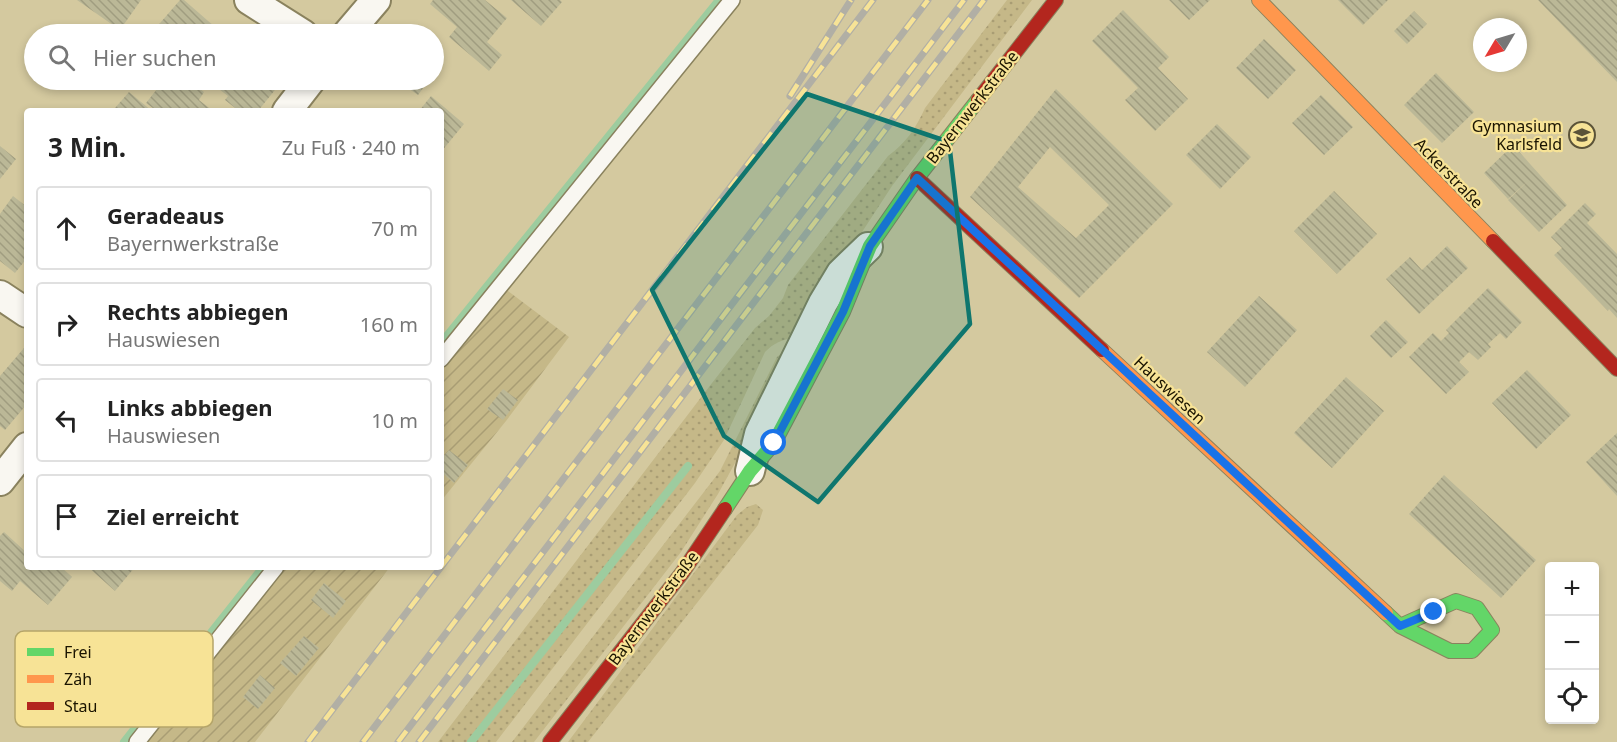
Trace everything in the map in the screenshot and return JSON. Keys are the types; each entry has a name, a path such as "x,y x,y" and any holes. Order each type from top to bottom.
{"street":[{"path":"249,0 287,24"},
{"path":"356,24 376,0"},
{"name":"Bayernwerkstraße","path":"550,742 682,573 750,471 759,434 823,303 841,273 870,246 917,178 1056,0"},
{"name":"Ackerstraße","path":"1258,0 1617,369"},
{"path":"289,108 303,90"},
{"name":"Hauswiesen","path":"917,178 1400,626 1450,651 1472,651 1492,630 1477,608 1456,601 1400,626"},
{"path":"0,295 24,311"},
{"path":"0,482 24,451"}],"lane":[{"path":"444,355 732,0"},
{"path":"213,646 274,570"},
{"path":"137,742 149,727"}],"highlighted area":[{"path":"807,94 949,142 970,324 818,502 724,436 652,290"}],"shaded area":[{"path":"1007,0 1032,0 892,186 793,338 778,342 765,352 724,440 695,483 496,742 438,742 712,383 755,328 769,316 783,298 788,285 888,156 910,135 925,108"},
{"path":"500,285 569,337 506,421 444,497 444,355"},
{"path":"784,351 763,412 718,494 681,552 534,742 512,742 720,471 777,357"},
{"path":"756,504 763,510 758,525 588,742 568,742 737,515 747,507"},
{"path":"274,570 388,570 255,742 137,742 149,727 213,727 213,646"}],"building":[{"path":"77,0 141,0 124,24 111,24"},
{"path":"180,0 184,0 212,24 159,24"},
{"path":"433,0 485,0 507,18 487,42 502,55 489,71 449,37 457,27 430,4"},
{"path":"511,0 560,0 562,2 541,26"},
{"path":"1169,0 1210,0 1189,20"},
{"path":"1338,0 1388,0 1363,25"},
{"path":"1538,0 1617,0 1617,82"},
{"path":"1123,10 1169,57 1158,68 1188,99 1155,131 1125,100 1138,88 1092,41"},
{"path":"1414,11 1427,24 1407,44 1394,31"},
{"path":"1264,39 1296,70 1268,99 1236,68"},
{"path":"1436,73 1474,112 1442,143 1404,105"},
{"path":"1056,89 1173,204 1079,298 970,197","holes":["1050,147 1109,205 1076,238 1018,187"]},
{"path":"156,90 201,90 204,92 199,100 209,108 153,108 146,103"},
{"path":"220,90 275,90 260,108 235,108 225,100 228,96"},
{"path":"411,90 422,90 418,95"},
{"path":"129,92 148,108 115,108"},
{"path":"1321,95 1353,127 1324,155 1292,123"},
{"path":"431,96 464,124 444,148 444,108 421,108"},
{"path":"1217,124 1251,157 1220,189 1186,155"},
{"path":"1513,145 1567,205 1539,232 1508,200 1528,181 1508,199 1484,173"},
{"path":"0,146 16,159 0,179"},
{"path":"1334,191 1377,234 1337,274 1294,231"},
{"path":"13,196 24,205 24,262 15,273 0,261 0,214"},
{"path":"1585,203 1596,214 1587,223 1617,254 1617,318 1554,255 1562,248 1551,237"},
{"path":"1447,246 1468,268 1419,314 1386,279 1410,257 1422,270"},
{"path":"1488,288 1522,322 1506,339 1500,333 1488,344 1491,347 1478,360 1469,352 1459,362 1469,372 1446,394 1409,357 1433,333 1441,341 1449,333 1446,330"},
{"path":"1259,296 1297,330 1245,387 1207,352"},
{"path":"1386,320 1408,342 1391,358 1370,336"},
{"path":"24,348 24,408 5,430 0,426 0,376"},
{"path":"1527,370 1571,415 1536,449 1492,403"},
{"path":"1346,377 1384,411 1332,468 1294,433"},
{"path":"503,389 518,400 503,420 487,409"},
{"path":"1617,433 1617,496 1586,462"},
{"path":"449,450 468,465 454,483 444,475 444,456"},
{"path":"1444,475 1536,560 1501,598 1409,514"},
{"path":"4,532 24,550 24,570 64,570 72,577 48,605 20,581 12,591 0,581 0,536"},
{"path":"91,570 132,570 115,591"},
{"path":"324,583 346,601 333,618 311,600"},
{"path":"304,636 319,648 296,676 280,663"},
{"path":"260,675 275,688 258,709 243,697"}],"waterway":[{"path":"444,339 719,0"},
{"path":"471,742 688,466"},
{"path":"212,631 261,570"},
{"path":"124,742 136,727"}],"railway":[{"path":"790,96 851,0"},
{"path":"444,563 873,0"},
{"path":"363,742 928,0"},
{"path":"398,742 964,0"},
{"path":"419,742 984,0"},
{"path":"308,742 439,570"}],"traffic: fast":[{"path":"725,509 750,471 774,443 843,312 870,246 917,178 978,100"},
{"path":"1386,613 1400,626 1450,651 1472,651 1492,630 1477,608 1456,601 1400,626"}],"traffic: slow":[{"path":"1259,0 1493,241"},
{"path":"1102,350 1386,613"}],"traffic: jam":[{"path":"978,100 1056,0"},
{"path":"917,178 1102,350"},
{"path":"1493,241 1617,369"},
{"path":"550,742 682,573 725,509"}],"place":[{"name":"Gymnasium Karlsfeld","path":"1582,135"}],"route":[{"path":"774,443 843,312 870,246 917,178 1400,626 1434,612"}]}
